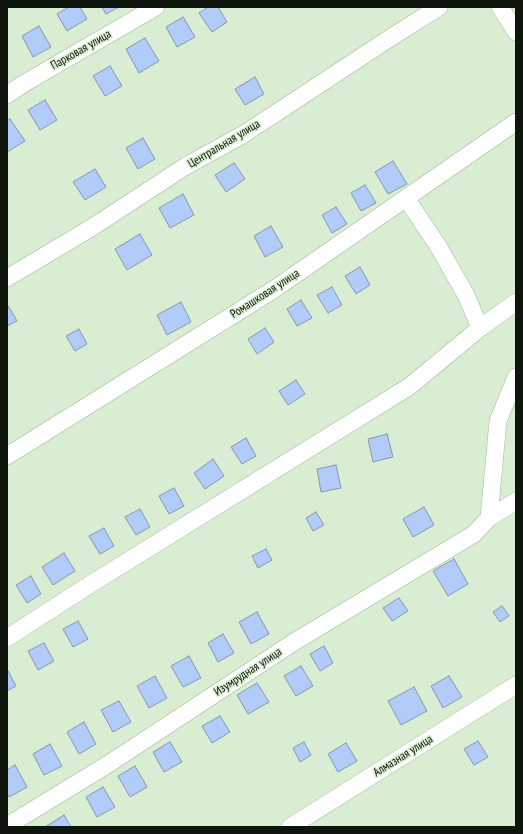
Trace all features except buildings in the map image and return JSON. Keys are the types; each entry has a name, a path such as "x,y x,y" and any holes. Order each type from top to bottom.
{"street":[{"name":"Парковая улица","path":"7,94 156,7"},
{"name":"Центральная улица","path":"7,278 91,228 186,166 244,134 439,7"},
{"path":"500,7 516,32"},
{"name":"Ромашковая улица","path":"7,456 273,290 516,122"},
{"path":"406,198 438,246 466,295 480,328"},
{"path":"7,638 86,587 410,386 480,328 516,302"},
{"path":"489,518 498,421 516,377"},
{"name":"Изумрудная улица","path":"7,826 110,763 294,642 474,534 489,518 516,501"},
{"name":"Алмазная улица","path":"290,827 516,685"}]}
